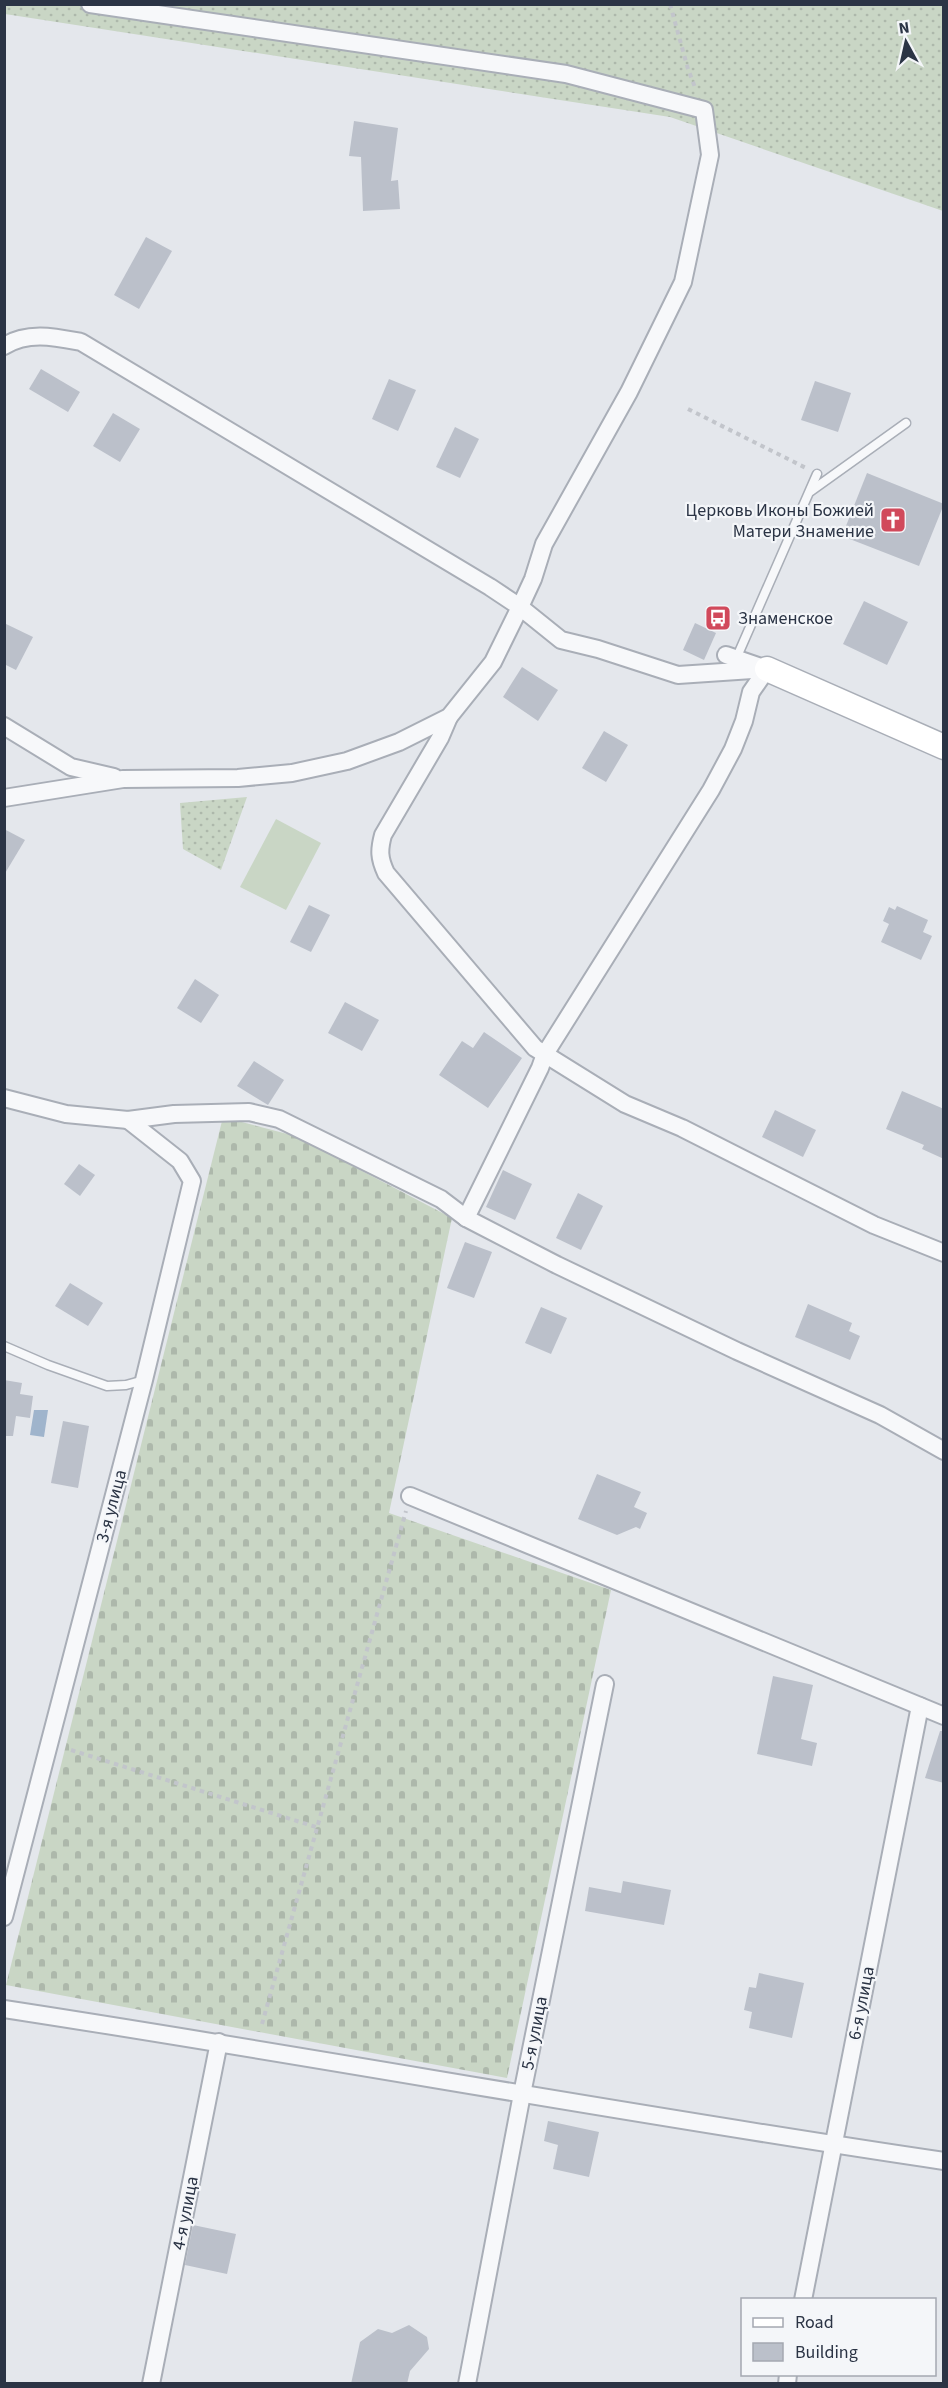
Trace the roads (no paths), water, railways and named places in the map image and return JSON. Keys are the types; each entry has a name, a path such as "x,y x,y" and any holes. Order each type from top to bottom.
{"street":[{"path":"90,4 566,74 704,110 710,155 683,282 630,392 544,544 533,579 493,662 449,717 441,738 383,835 379,849 380,861 386,873 400,890 535,1048 625,1104 692,1133 874,1225 944,1253"},
{"path":"4,346 29,337 48,335 81,342 490,587 520,607 561,640 598,649 678,675 767,669"},
{"path":"731,657 767,669 944,747"},
{"path":"466,1218 545,1054 711,790 737,739 751,692 767,669"},
{"path":"4,798 123,779 238,778 292,773 347,761 399,742 449,717"},
{"path":"4,726 70,767 123,779"},
{"path":"4,1098 66,1114 128,1120 174,1114 249,1112 279,1119 441,1199 466,1218 557,1264 726,1346 870,1410 944,1450"},
{"name":"3-я улица","path":"4,1917 144,1380 192,1181 180,1161 128,1120"},
{"path":"410,1496 944,1716"},
{"name":"5-я улица","path":"467,2384 522,2094 605,1684"},
{"name":"6-я улица","path":"803,2298 920,1706"},
{"path":"4,2009 219,2042 833,2145 944,2161"},
{"name":"4-я улица","path":"151,2384 219,2042"}],"lane":[{"path":"809,492 906,423"},
{"path":"731,657 817,474"},
{"path":"4,1346 107,1386 126,1385 144,1380"}],"water":[{"path":"34,1410 48,1410 44,1437 30,1435"}],"place":[{"name":"Церковь Иконы Божией Матери Знамение","path":"893,520"},
{"name":"Знаменское","path":"718,618"}]}
